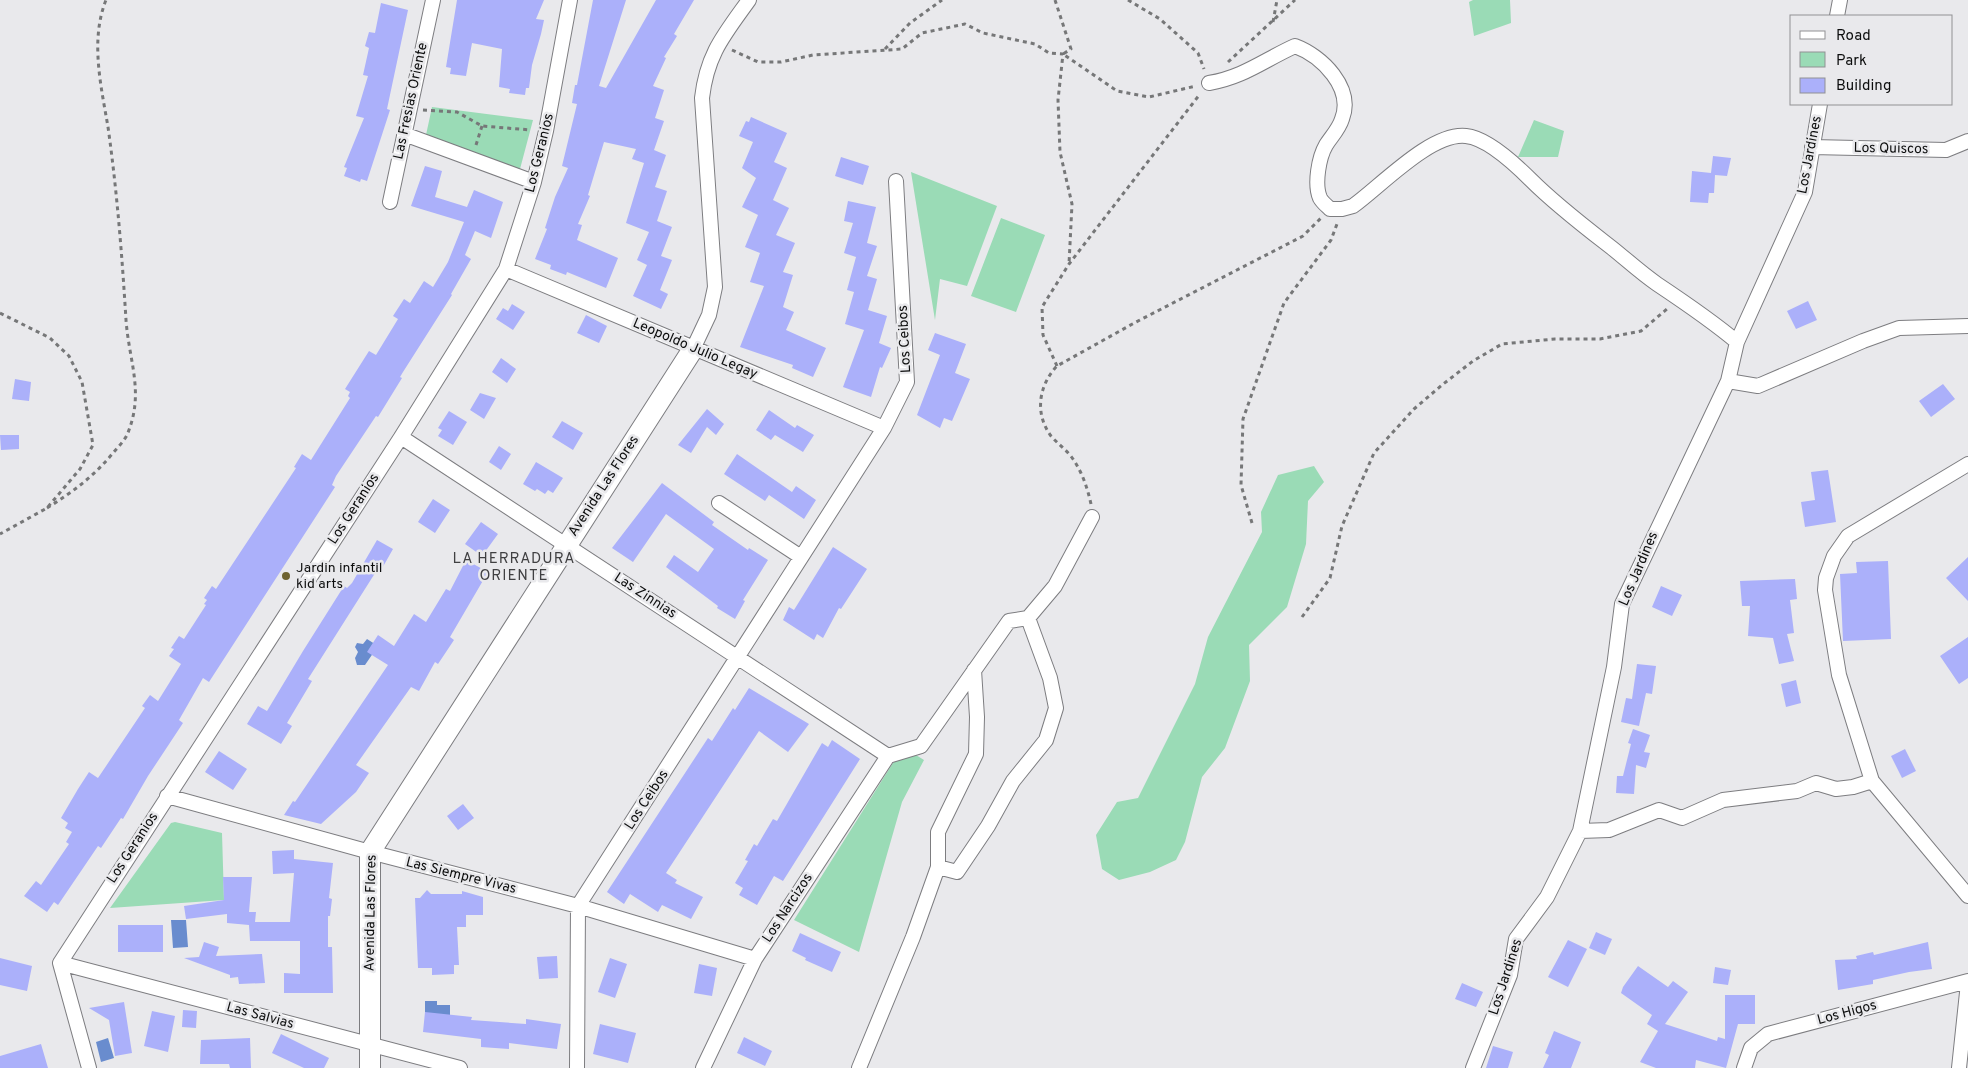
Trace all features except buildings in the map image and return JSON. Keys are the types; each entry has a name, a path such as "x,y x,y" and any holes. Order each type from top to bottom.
{"street":[{"name":"Las Fresias Oriente","path":"390,202 432,0"},
{"name":"Los Geranios","path":"60,963 401,437 506,269 534,182 546,131 570,0"},
{"name":"Avenida Las Flores","path":"370,1068 370,852 694,349 709,315 715,287 702,98 705,74 718,44 749,0"},
{"path":"1837,15 1840,0"},
{"path":"1209,82 1230,80 1242,75 1295,46 1312,52 1337,78 1344,99 1343,119 1324,147 1318,176 1320,199 1336,209 1353,206 1374,191 1423,149 1444,138 1467,136 1492,147 1518,166 1532,181 1582,225 1656,283 1680,298 1737,342"},
{"name":"Los Jardines","path":"1473,1068 1510,975 1516,939 1547,897 1580,831 1614,667 1622,604 1728,381 1737,342 1805,192 1820,105"},
{"path":"404,134 534,182"},
{"name":"Los Quiscos","path":"1812,147 1946,150 1968,141"},
{"name":"Los Ceibos","path":"578,906 739,658 884,428 907,382 896,181"},
{"name":"Leopoldo Julio Legay","path":"506,269 884,428"},
{"path":"1728,381 1758,386 1863,341 1899,328 1968,326"},
{"name":"Las Zinnias","path":"401,437 888,756"},
{"path":"1968,464 1848,536 1834,556 1826,578 1826,602 1839,675 1872,781 1968,896"},
{"path":"718,503 801,557"},
{"path":"888,756 921,746 1009,621 1028,618 1055,586 1092,517"},
{"path":"938,867 957,872 988,826 1012,781 1046,740 1056,708 1050,678 1028,618"},
{"path":"859,1068 914,937 938,867 938,832 976,754 977,717 974,670"},
{"name":"Los Narcizos","path":"703,1068 754,959 888,756"},
{"path":"1580,831 1608,830 1659,810 1682,818 1723,800 1797,790 1816,783 1836,789 1853,787 1872,781"},
{"name":"Las Siempre Vivas","path":"167,796 370,852 578,906 754,959"},
{"path":"576,1068 578,906"},
{"path":"60,963 89,1068"},
{"name":"Las Salvias","path":"60,963 460,1068"},
{"path":"1959,1068 1968,982"},
{"name":"Los Higos","path":"1744,1068 1751,1048 1768,1034 1968,982"}],"path":[{"path":"0,534 77,490 102,466 127,437 137,406 135,378 126,323 117,191 98,48 101,12 106,0"},
{"path":"885,49 910,23 942,0"},
{"path":"1055,0 1070,49 1063,54 1058,100 1060,152 1072,204 1069,264"},
{"path":"1128,0 1160,19 1198,53 1209,82"},
{"path":"1273,22 1277,0"},
{"path":"1057,366 1043,335 1042,307 1069,264 1209,82 1237,52 1296,0"},
{"path":"718,44 758,62 781,62 813,56 902,49 922,33 965,24 983,34 1035,44 1049,53 1063,54 1117,91 1150,97 1174,93 1209,82"},
{"path":"410,109 457,112 482,126 546,131"},
{"path":"1092,517 1089,492 1082,475 1070,455 1052,436 1042,419 1040,410 1042,390 1051,373 1057,366 1136,322 1302,236 1336,209"},
{"path":"1252,523 1241,485 1243,419 1284,303 1331,240 1336,209"},
{"path":"1302,617 1330,578 1342,526 1374,454 1414,409 1442,385 1473,361 1502,344 1555,339 1600,339 1641,330 1680,298"},
{"path":"0,314 50,338 69,356 82,382 93,445 80,469 47,508"}],"green space":[{"path":"1473,0 1510,0 1511,23 1474,36 1469,2"},
{"path":"432,107 533,120 520,169 426,135"},
{"path":"1534,120 1564,131 1558,157 1518,157"},
{"path":"911,172 997,206 967,286 940,279 935,320"},
{"path":"1001,218 1045,235 1016,312 971,296"},
{"path":"1314,466 1324,482 1308,501 1306,544 1287,607 1249,645 1250,681 1225,748 1202,777 1185,842 1176,860 1150,872 1119,880 1102,869 1096,835 1117,802 1138,798 1195,684 1208,637 1262,532 1261,512 1278,475"},
{"path":"903,747 924,760 902,802 859,952 794,920"},
{"path":"175,822 222,833 224,900 110,908 171,823"}],"water":[{"path":"367,639 378,646 365,665 357,665 355,658 358,652 355,647 357,643 363,644"},
{"path":"171,920 186,920 188,947 173,948"},
{"path":"425,1001 437,1001 437,1005 450,1005 450,1015 425,1015"},
{"path":"108,1038 114,1058 101,1062 96,1042"}],"place":[{"name":"Jardin infantil kid arts","path":"286,576"}],"district":[{"name":"LA HERRADURA ORIENTE","path":"514,568"}]}
